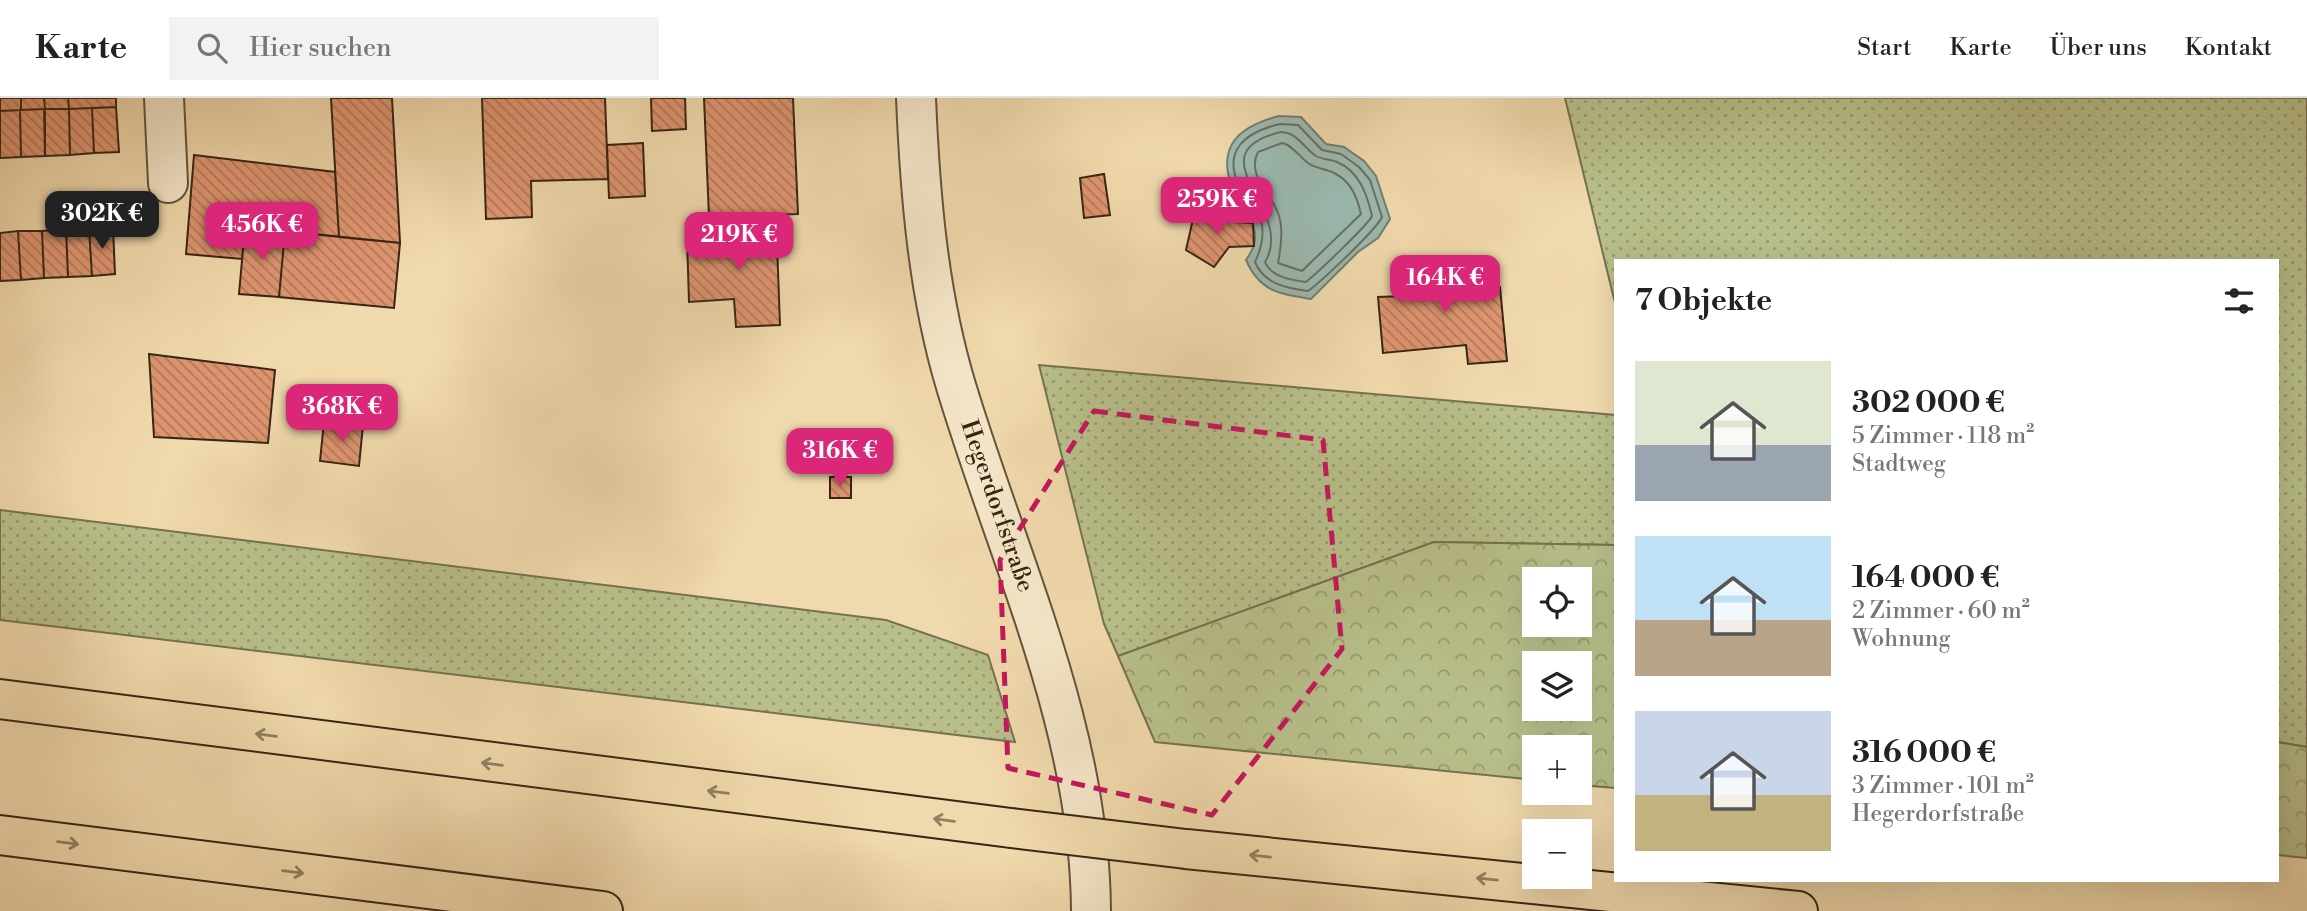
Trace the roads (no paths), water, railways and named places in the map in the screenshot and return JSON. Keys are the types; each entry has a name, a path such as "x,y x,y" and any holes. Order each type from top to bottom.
{"highway":[{"path":"0,699 1186,849 1798,911"},
{"path":"0,835 603,911"}],"street":[{"path":"164,98 168,183"},
{"name":"Hegerdorfstraße","path":"916,98 923,207 941,324 955,384 1035,617 1065,724 1084,814 1091,911"}],"water":[{"path":"1279,116 1301,117 1326,144 1344,147 1364,161 1376,176 1390,219 1378,238 1358,252 1311,299 1272,290 1252,271 1246,260 1252,249 1255,231 1232,188 1228,173 1227,160 1235,139 1253,125"}]}
